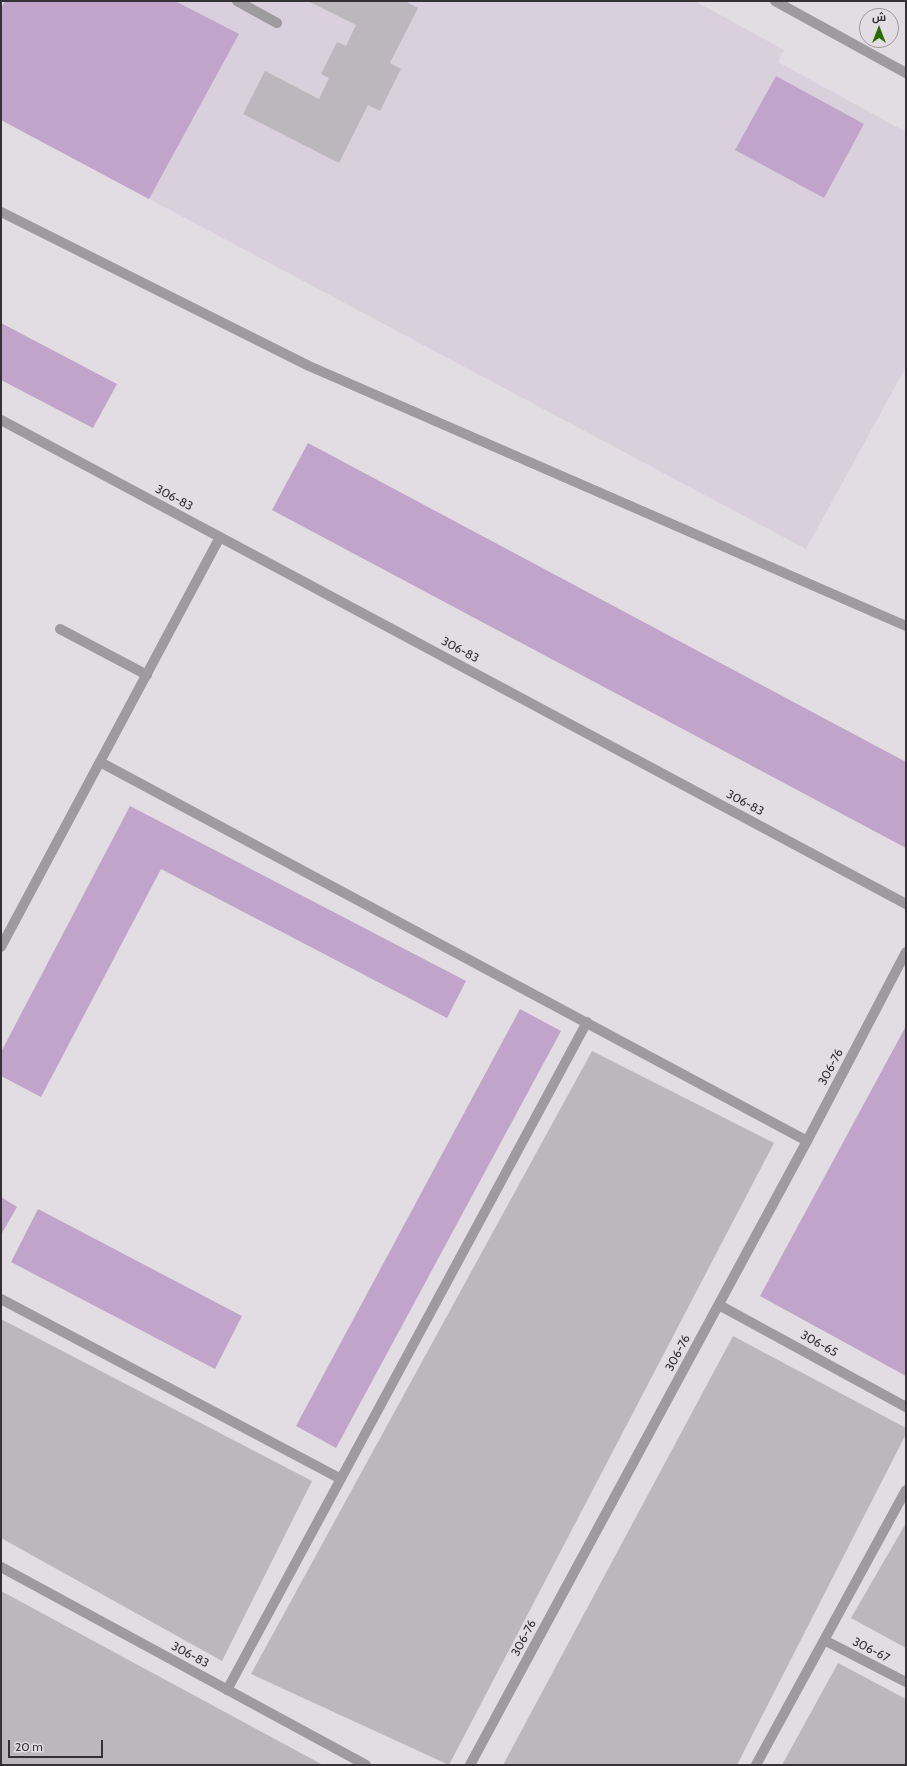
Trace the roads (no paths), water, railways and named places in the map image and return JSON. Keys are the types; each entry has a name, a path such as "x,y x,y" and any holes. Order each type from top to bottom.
{"street":[{"path":"238,1 277,23"},
{"path":"775,1 906,73"},
{"path":"1,212 309,366 906,626"},
{"name":"306-83","path":"2,422 906,904"},
{"path":"1,947 220,537"},
{"path":"60,629 147,674"},
{"path":"100,762 807,1141"},
{"name":"306-76","path":"470,1765 807,1141 906,952"},
{"path":"227,1690 587,1022"},
{"path":"1,1299 341,1479"},
{"name":"306-65","path":"719,1305 906,1406"},
{"path":"756,1765 906,1490"},
{"name":"306-83","path":"1,1568 366,1765"},
{"name":"306-67","path":"824,1640 906,1682"}]}
